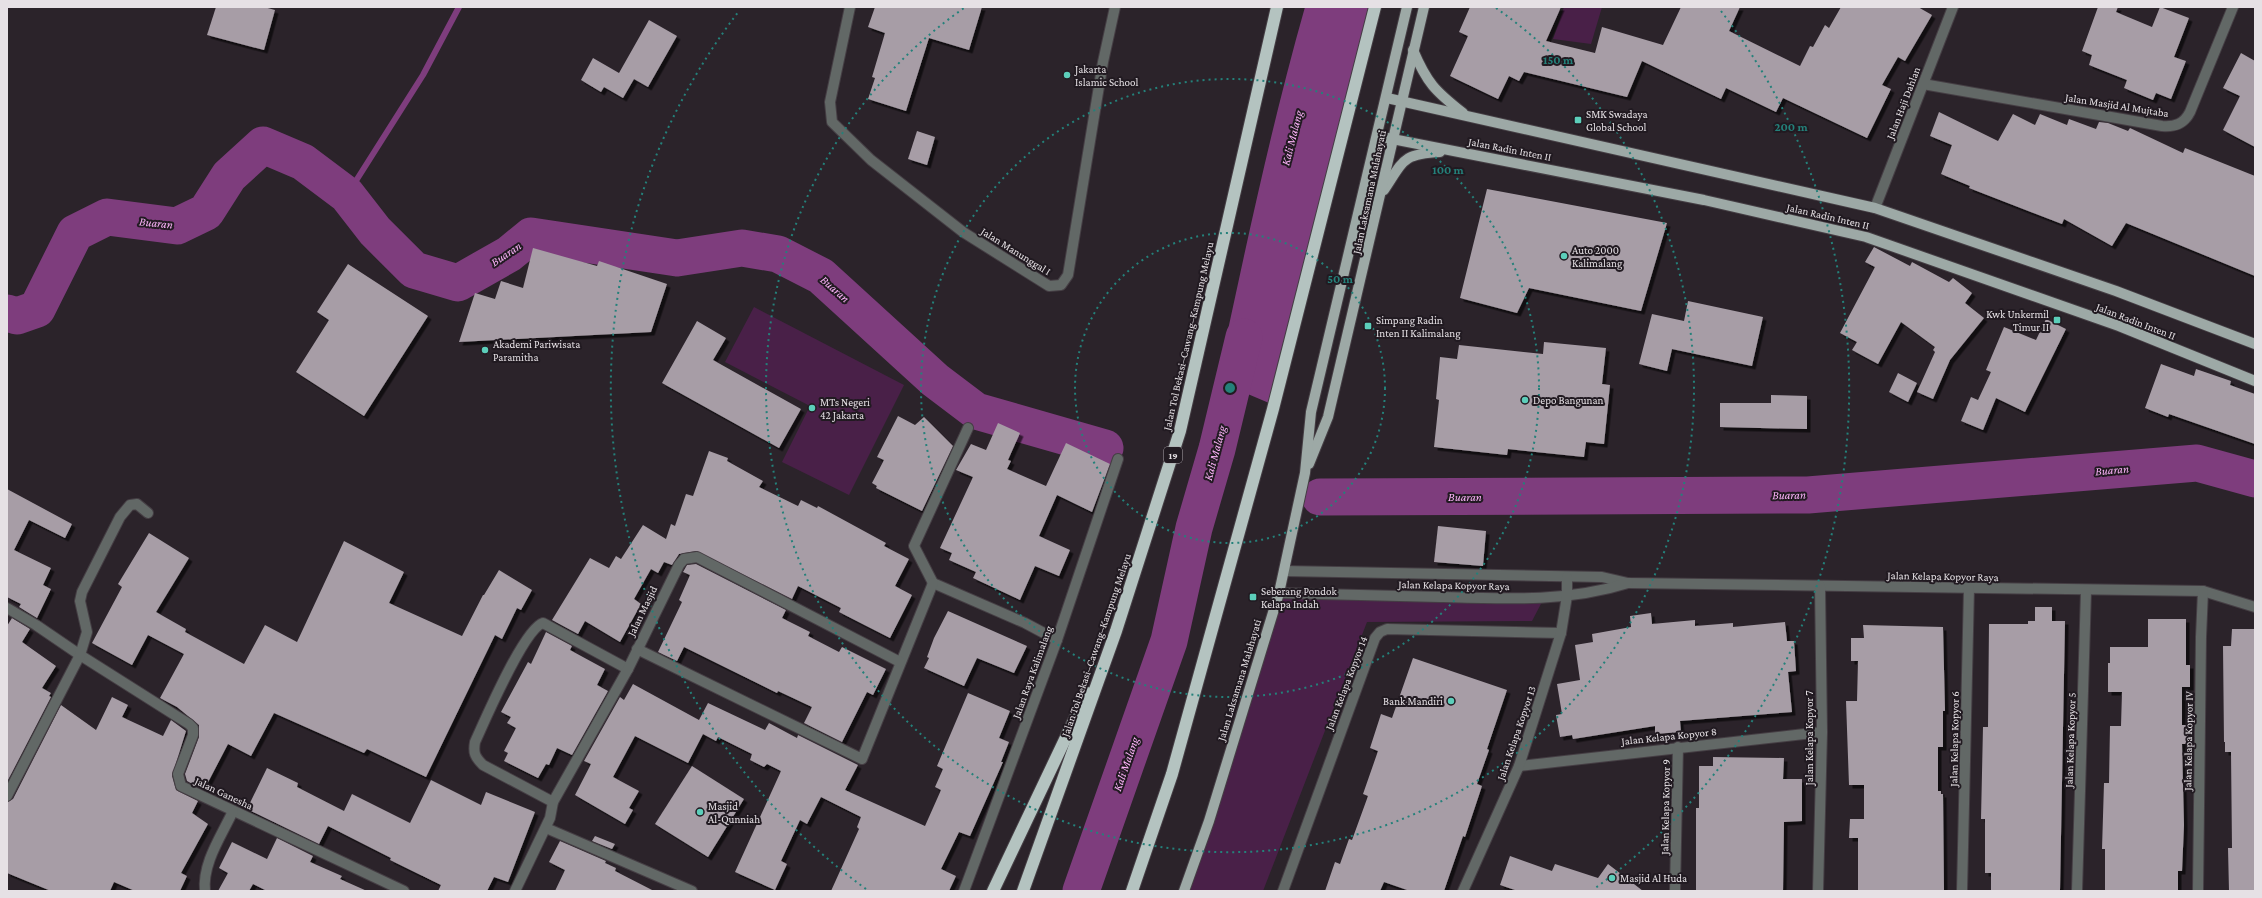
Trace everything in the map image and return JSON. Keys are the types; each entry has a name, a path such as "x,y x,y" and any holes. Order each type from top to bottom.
{"highway":[{"name":"Jalan Tol Bekasi–Cawang–Kampung Melayu","path":"1023,891 1116,632 1180,431 1277,7"},
{"path":"1132,891 1172,774 1271,416 1375,7"},
{"path":"993,891 1116,632"}],"main road":[{"name":"Jalan Laksamana Malahayati","path":"1184,891 1209,821 1284,571 1305,473 1311,412 1378,136 1407,7"},
{"name":"Jalan Laksamana Malahayati","path":"1305,473 1328,417 1424,7"},
{"path":"1413,50 1424,76 1441,96 1466,115"},
{"name":"Jalan Radin Inten II","path":"1387,98 1875,208 2116,291 2255,344"},
{"name":"Jalan Radin Inten II","path":"1378,136 1704,200 1866,237 2119,326 2255,381"},
{"path":"1380,196 1404,160 1417,153 1458,151"}],"street":[{"name":"Jalan Manunggal I","path":"850,7 830,102 832,122 871,160 963,232 1049,286 1061,285 1068,275 1102,62 1116,7"},
{"name":"Jalan Haji Dahlan","path":"1875,208 1953,7"},
{"name":"Jalan Masjid Al Mujtaba","path":"1923,84 2162,126 2176,126 2183,122 2190,112 2233,7"},
{"path":"968,428 914,546 933,583 1025,623 1057,640"},
{"name":"Jalan Raya Kalimalang","path":"964,891 1057,640 1118,459"},
{"path":"7,796 80,655 87,632 80,601 82,592 120,517 130,505 138,504 148,513"},
{"name":"Jalan Masjid","path":"515,891 546,828 553,802 628,669 679,565 684,559 691,556 697,557 900,662"},
{"name":"Jalan Kelapa Kopyor Raya","path":"1284,571 1602,577 1628,583 2203,591 2255,607"},
{"name":"Jalan Kelapa Kopyor 13","path":"1463,891 1520,766 1561,633 1567,596 1567,577"},
{"path":"637,649 862,760 900,662 933,583"},
{"name":"Jalan Kelapa Kopyor Raya","path":"1278,593 1518,599 1567,596 1604,590 1628,583"},
{"name":"Jalan Kelapa Kopyor 7","path":"1818,891 1822,732 1820,586"},
{"name":"Jalan Kelapa Kopyor 6","path":"1962,891 1969,588"},
{"name":"Jalan Kelapa Kopyor 5","path":"2077,891 2086,590"},
{"name":"Jalan Kelapa Kopyor IV","path":"2198,891 2201,637 2203,591"},
{"name":"Jalan Ganesha","path":"7,608 36,625 193,728 193,735 178,774 178,781 181,786 404,891"},
{"path":"553,802 482,765 475,757 473,751 475,742 516,658 534,629 544,623 628,669"},
{"name":"Jalan Kelapa Kopyor 14","path":"1283,891 1375,638 1380,632 1386,629 1561,633"},
{"name":"Jalan Kelapa Kopyor 8","path":"1520,766 1678,747 1822,732"},
{"name":"Jalan Kelapa Kopyor 9","path":"1675,891 1678,747"},
{"path":"205,891 204,880 209,861 233,811"},
{"path":"546,828 692,891"}],"shaded area":[{"path":"1564,7 1602,7 1591,44 1553,39"},
{"path":"754,307 904,385 849,495 782,462 810,406 725,362"},
{"path":"1279,593 1543,600 1532,621 1367,622 1263,891 1182,891"}],"water":[{"path":"1305,7 1375,7 1274,405 1217,381 1269,146"}],"building":[{"path":"216,7 264,7 275,10 264,50 207,35"},
{"path":"875,7 982,7 969,50 929,38 906,111 868,99 875,78 872,77 885,33 868,27"},
{"path":"1470,7 1561,7 1546,41 1595,53 1602,27 1663,45 1681,7 1740,7 1729,31 1800,66 1810,46 1813,47 1825,25 1829,28 1841,7 1918,7 1932,15 1905,61 1898,57 1882,85 1891,89 1867,138 1783,98 1776,112 1726,88 1721,99 1642,61 1627,97 1524,72 1519,81 1509,76 1498,99 1450,76 1468,36 1459,32"},
{"path":"2098,7 2118,7 2116,12 2152,27 2160,7 2189,18 2174,57 2186,61 2171,99 2156,93 2153,100 2124,88 2127,80 2089,65 2092,55 2082,51"},
{"path":"649,20 677,36 648,87 634,79 623,98 604,87 601,92 581,80 593,58 619,73"},
{"path":"2241,53 2255,61 2255,147 2223,130 2240,96 2223,88"},
{"path":"1939,112 1998,141 2013,114 2035,125 2040,114 2067,125 2069,119 2096,129 2099,122 2108,123 2128,131 2130,128 2183,153 2185,148 2255,176 2255,276 2126,223 2112,246 2064,219 2062,224 1969,188 1970,186 1941,174 1952,145 1930,136"},
{"path":"917,131 935,137 927,165 908,159"},
{"name":"Auto 2000 Kalimalang","path":"1487,189 1667,223 1641,311 1529,288 1517,313 1460,298"},
{"path":"1874,247 1910,266 1912,262 1949,282 1953,278 1972,293 1965,303 1984,318 1950,360 1933,399 1917,392 1935,352 1933,350 1935,347 1901,322 1878,364 1852,350 1857,342 1840,333 1875,267 1865,262"},
{"path":"533,248 597,266 599,261 667,284 651,332 459,342 475,293 495,299 501,281 523,288"},
{"path":"348,264 428,316 364,416 296,372 329,320 317,312"},
{"path":"1688,301 1763,317 1752,366 1672,349 1667,371 1639,364 1652,314 1684,321"},
{"path":"2046,319 2066,329 2025,412 1996,398 1983,430 1961,421 1971,397 1978,400 1991,372 1986,370 2004,327 2036,340"},
{"path":"697,321 726,338 713,360 801,409 779,448 662,383"},
{"name":"Depo Bangunan","path":"1544,342 1606,348 1602,384 1610,385 1604,444 1586,442 1584,457 1508,449 1507,455 1434,447 1439,400 1436,399 1440,357 1457,359 1459,345 1543,354"},
{"path":"2161,364 2194,376 2196,369 2231,381 2230,385 2255,394 2255,444 2169,414 2168,417 2145,408"},
{"path":"1898,373 1917,383 1908,402 1889,392"},
{"path":"1771,395 1807,396 1807,429 1720,427 1720,403 1771,403"},
{"path":"898,416 915,425 924,417 953,446 922,511 876,488 877,486 872,483 884,460 877,457"},
{"path":"998,423 1020,433 1008,460 1011,461 1007,469 1046,486 1066,443 1110,464 1092,512 1057,495 1039,536 1070,550 1059,576 1035,566 1020,600 973,578 976,572 949,560 952,553 940,548 973,477 956,470 971,444 986,450"},
{"path":"709,451 728,458 727,461 763,481 759,487 798,506 801,500 817,508 818,506 886,543 884,546 909,559 895,586 912,595 890,638 839,612 841,608 798,586 792,599 696,551 679,554 672,565 664,562 658,573 651,569 634,599 641,604 620,642 585,621 578,634 552,620 590,558 609,568 616,556 621,559 643,525 666,539 671,524 675,526 686,494 693,496"},
{"path":"7,489 72,524 65,538 29,520 14,550 51,568 43,585 51,589 37,618 19,607 21,604 7,597"},
{"path":"1438,526 1486,531 1483,566 1434,562"},
{"path":"149,533 189,558 156,612 186,629 185,632 244,664 265,625 297,642 344,541 404,572 389,603 462,636 483,595 499,570 532,590 521,610 517,608 502,639 495,635 426,777 367,749 364,753 274,713 251,756 228,744 204,790 187,781 185,774 199,737 199,725 177,707 160,698 184,654 148,635 132,665 92,643 122,587 118,584"},
{"path":"696,564 786,610 782,618 810,632 808,636 839,652 842,647 886,669 873,695 867,692 842,742 804,723 812,707 778,691 777,693 684,647 677,661 658,652 682,602 679,600 690,575 683,572 687,565"},
{"path":"2035,607 2052,607 2052,621 2065,621 2060,890 1991,891 1991,873 1985,873 1985,819 1981,819 1983,727 1988,727 1989,624 2028,624 2028,621 2035,621"},
{"path":"948,611 1027,646 1014,673 977,658 964,686 924,668 929,658 927,657 934,638"},
{"path":"1651,613 1652,624 1695,620 1695,626 1733,623 1733,627 1785,622 1787,641 1794,641 1796,671 1788,672 1792,712 1680,721 1681,732 1655,734 1655,726 1573,739 1572,735 1560,737 1556,715 1562,714 1557,684 1580,680 1575,645 1593,642 1592,634 1631,627 1630,616"},
{"path":"12,618 30,629 22,642 56,666 42,688 51,693 49,696 51,697 7,782 7,626"},
{"path":"2148,619 2186,619 2186,665 2190,665 2190,687 2182,687 2182,725 2188,725 2188,744 2182,744 2184,825 2182,871 2178,871 2178,891 2105,891 2105,849 2102,849 2104,783 2109,783 2110,726 2121,726 2122,692 2108,692 2108,663 2110,663 2110,647 2148,647"},
{"path":"1863,625 1943,627 1945,711 1943,711 1943,747 1938,747 1938,791 1941,791 1941,794 1943,794 1944,891 1858,891 1858,838 1849,838 1850,819 1864,819 1864,785 1849,785 1846,701 1857,701 1858,661 1851,661 1851,638 1864,638"},
{"path":"2232,629 2255,629 2255,891 2229,891 2228,848 2232,848 2231,752 2225,752 2224,742 2223,646 2231,646"},
{"path":"546,632 572,646 570,650 605,669 597,685 608,691 572,755 557,748 549,765 546,764 538,778 504,761 508,753 504,751 516,728 507,723 511,717 501,712 528,662 531,664"},
{"path":"1413,658 1507,690 1477,784 1482,786 1465,837 1463,836 1444,891 1410,891 1384,882 1380,891 1325,891 1335,862 1340,864 1349,839 1352,840 1368,796 1363,794 1378,751 1370,748 1381,714 1392,718"},
{"path":"633,684 699,720 708,703 765,730 769,723 797,738 798,735 858,765 845,790 925,826 941,790 935,787 943,769 937,766 968,693 1010,711 999,738 1009,742 1001,762 1003,762 970,836 959,832 941,869 956,876 949,891 831,891 859,829 857,827 861,817 821,797 807,824 800,820 781,861 787,864 775,890 735,872 781,771 767,764 764,767 750,760 752,754 718,737 716,741 703,734 688,763 635,736 613,777 639,791 629,808 633,810 625,824 575,795 591,764 584,761 620,697 624,700"},
{"path":"112,697 128,705 122,717 163,736 171,720 186,731 172,776 176,790 198,801 192,813 208,824 181,873 187,876 180,891 135,891 114,882 110,891 51,891 7,873 7,802 13,799 61,705 96,730"},
{"path":"1713,757 1784,758 1783,779 1802,779 1802,821 1784,822 1783,891 1696,891 1696,808 1699,808 1699,766 1713,766"},
{"name":"Masjid Al-Qunniah","path":"692,766 744,799 708,857 655,824"},
{"path":"267,768 298,783 297,787 344,811 352,794 410,823 431,780 481,805 486,792 535,812 508,882 494,877 487,891 438,891 441,885 390,860 391,858 328,826 319,844 247,809"},
{"path":"595,836 615,844 612,849 592,841"},
{"path":"277,838 313,856 310,862 342,876 340,879 367,891 267,891 253,884 249,891 218,891 228,873 219,868 232,842 267,859"},
{"path":"560,841 606,861 605,863 616,868 615,871 654,891 555,891 565,870 549,862"},
{"path":"1510,856 1552,871 1555,864 1598,878 1608,864 1643,891 1518,891 1500,885"}],"waterway":[{"path":"347,195 423,75 459,7"},
{"name":"Buaran","path":"7,313 17,316 37,309 75,233 107,217 177,226 206,212 229,176 263,145 303,162 347,195 375,231 414,270 458,283 509,254 531,236 677,258 742,248 778,254 821,276 935,380 976,411 1105,448"},
{"name":"Kali Malang","path":"1081,891 1169,641 1194,528 1217,449 1244,337"},
{"name":"Buaran","path":"1320,497 1808,495 2197,463 2255,479"}],"place":[{"name":"Jakarta Islamic School","path":"1067,75"},
{"name":"SMK Swadaya Global School","path":"1578,120"},
{"name":"Auto 2000 Kalimalang","path":"1564,256"},
{"name":"Kwk Unkermil Timur II","path":"2057,320"},
{"name":"Simpang Radin Inten II Kalimalang","path":"1368,326"},
{"name":"Akademi Pariwisata Paramitha","path":"485,350"},
{"name":"Depo Bangunan","path":"1525,400"},
{"name":"MTs Negeri 42 Jakarta","path":"812,408"},
{"name":"Seberang Pondok Kelapa Indah","path":"1253,597"},
{"name":"Bank Mandiri","path":"1451,701"},
{"name":"Masjid Al-Qunniah","path":"700,812"},
{"name":"Masjid Al Huda","path":"1612,878"}]}
